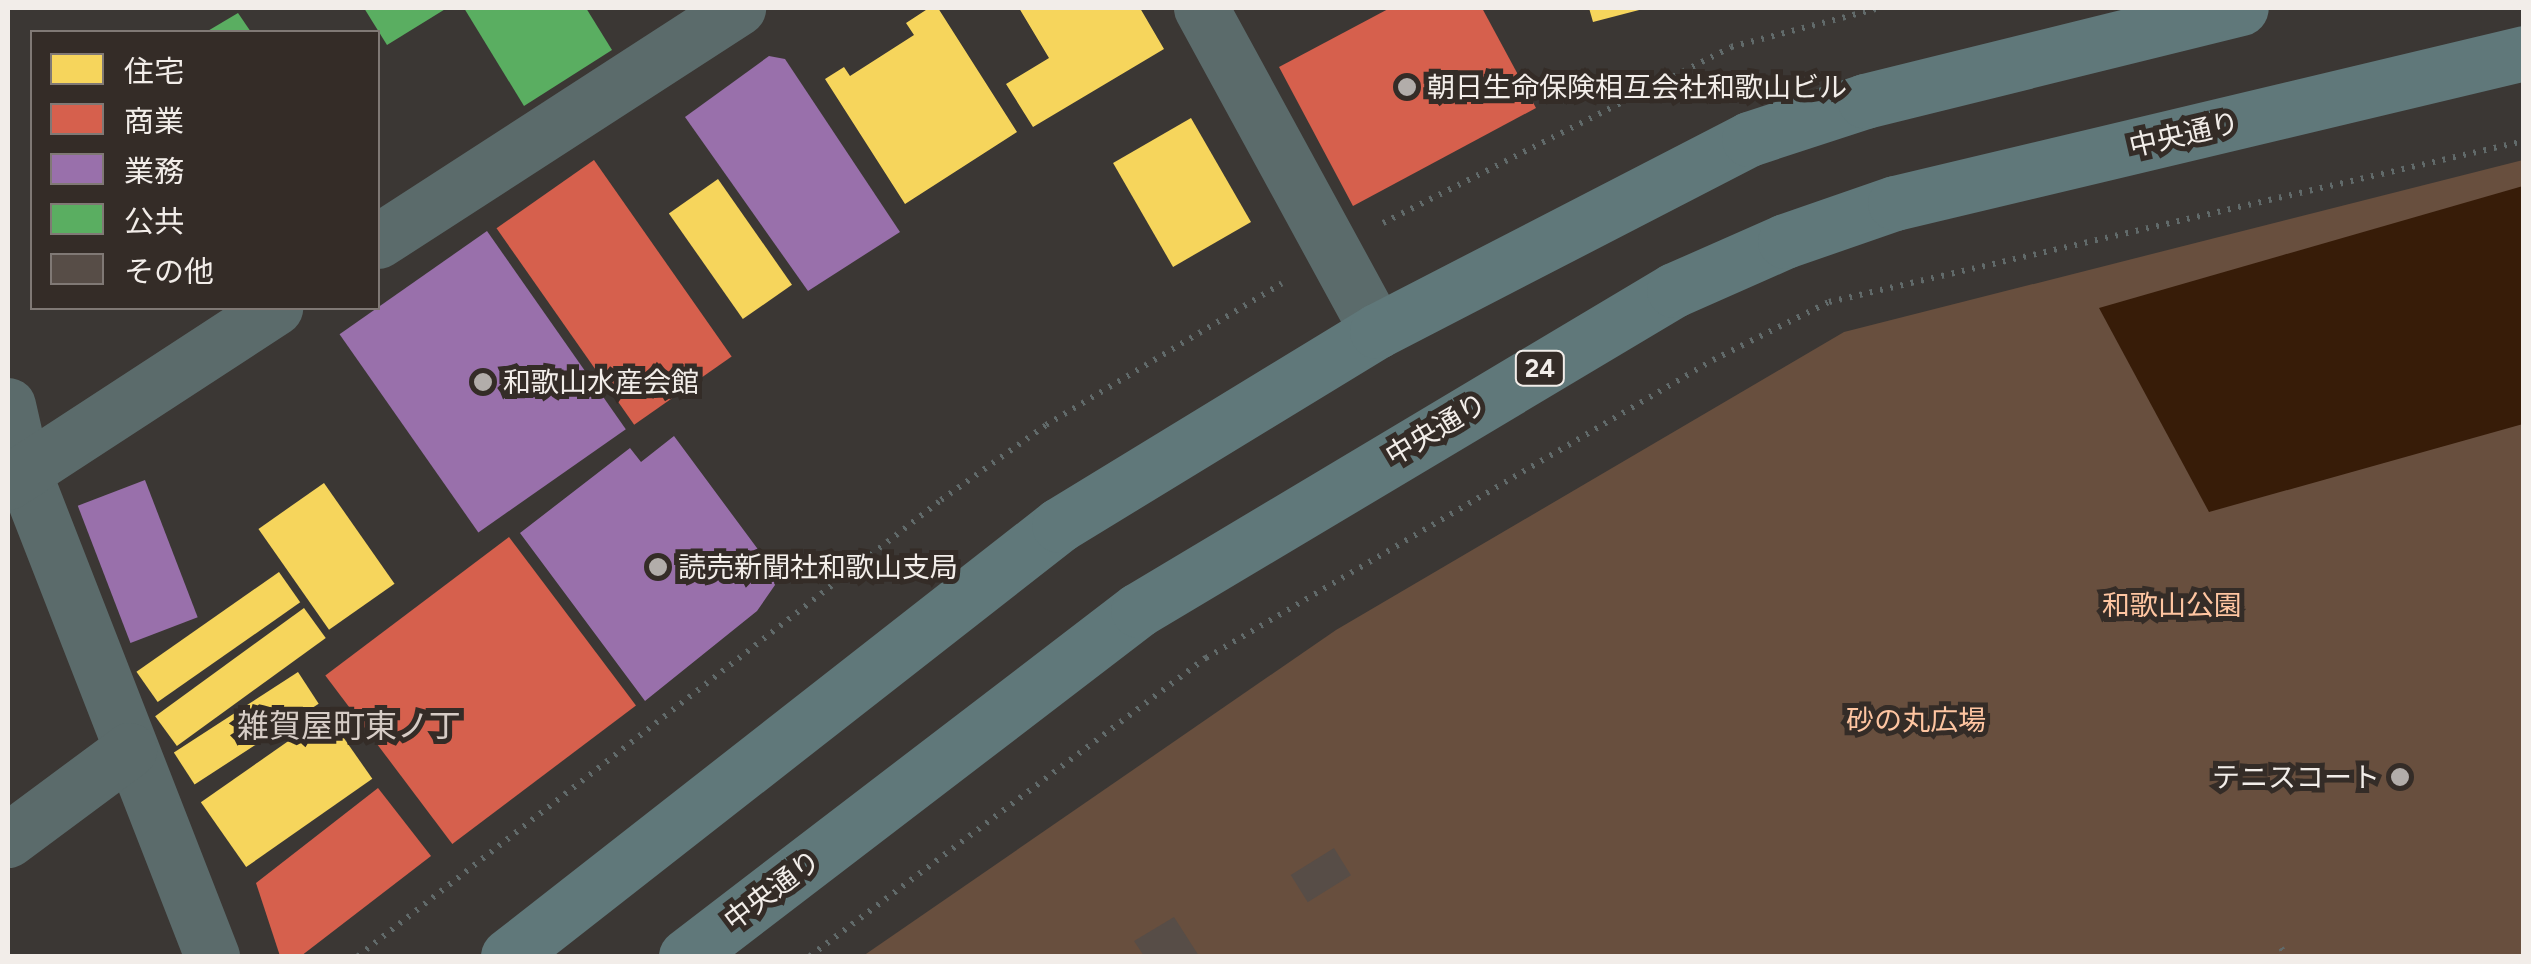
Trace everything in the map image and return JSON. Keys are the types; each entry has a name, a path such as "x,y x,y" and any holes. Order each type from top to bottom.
{"highway":[{"path":"508,956 1059,526 1376,332 1749,139 1865,101 2241,8"},
{"name":"中央通り","path":"686,956 1138,610 1674,290 1785,240 1896,203 2524,53"}],"street":[{"path":"380,240 738,8"},
{"path":"1201,8 1376,332"},
{"path":"15,476 272,310"},
{"path":"8,405 15,476 212,956"},
{"path":"8,840 129,750"}],"path":[{"path":"810,956 1206,658 1713,360 1829,302 2524,141"}],"green space":[{"name":"和歌山公園","path":"2523,160 2523,956 863,956 1336,630 1844,332"}],"shaded area":[{"path":"2523,186 2523,424 2209,512 2099,308"}],"building: 住宅":[{"path":"929,8 938,8 1017,132 905,204 825,79 844,67 850,76 914,35 906,23"},
{"path":"1019,8 1140,8 1164,49 1033,127 1006,84 1049,58"},
{"path":"1589,8 1643,8 1643,9 1593,22"},
{"path":"1191,118 1251,222 1173,267 1113,163"},
{"path":"718,179 792,285 743,319 669,213"},
{"path":"324,483 395,584 329,630 258,529"},
{"path":"279,572 300,602 158,702 136,672"},
{"path":"304,608 326,638 177,746 155,716"},
{"path":"298,672 319,704 195,784 174,753"},
{"path":"327,714 372,779 246,867 201,802"}],"building: 商業":[{"name":"朝日生命保険相互会社和歌山ビル","path":"1390,8 1482,8 1536,108 1353,206 1279,67"},
{"path":"594,160 732,357 634,425 497,228"},
{"path":"509,537 636,706 452,844 325,675"},
{"path":"378,788 431,856 301,956 280,956 256,883"}],"building: 業務":[{"path":"769,56 785,59 900,232 808,291 685,117"},
{"name":"和歌山水産会館","path":"487,231 626,429 478,532 340,334 380,310 380,306"},
{"name":"読売新聞社和歌山支局","path":"674,436 768,563 775,585 757,611 645,701 520,533 630,448 641,462"},
{"path":"145,480 198,617 130,643 78,506"}],"building: 公共":[{"path":"364,8 447,8 387,45"},
{"path":"464,8 586,8 612,50 524,106"},
{"path":"238,13 250,30 209,30"}],"building: その他":[{"path":"1334,848 1351,875 1308,902 1291,875"},
{"path":"1174,917 1199,956 1144,956 1134,941"}],"place":[{"name":"朝日生命保険相互会社和歌山ビル","path":"1407,87"},
{"name":"和歌山水産会館","path":"483,382"},
{"name":"読売新聞社和歌山支局","path":"658,567"},
{"name":"テニスコート","path":"2400,777"}],"district":[{"name":"雑賀屋町東ノ丁","path":"349,726"}],"park label":[{"name":"砂の丸広場","path":"1916,720"}]}
